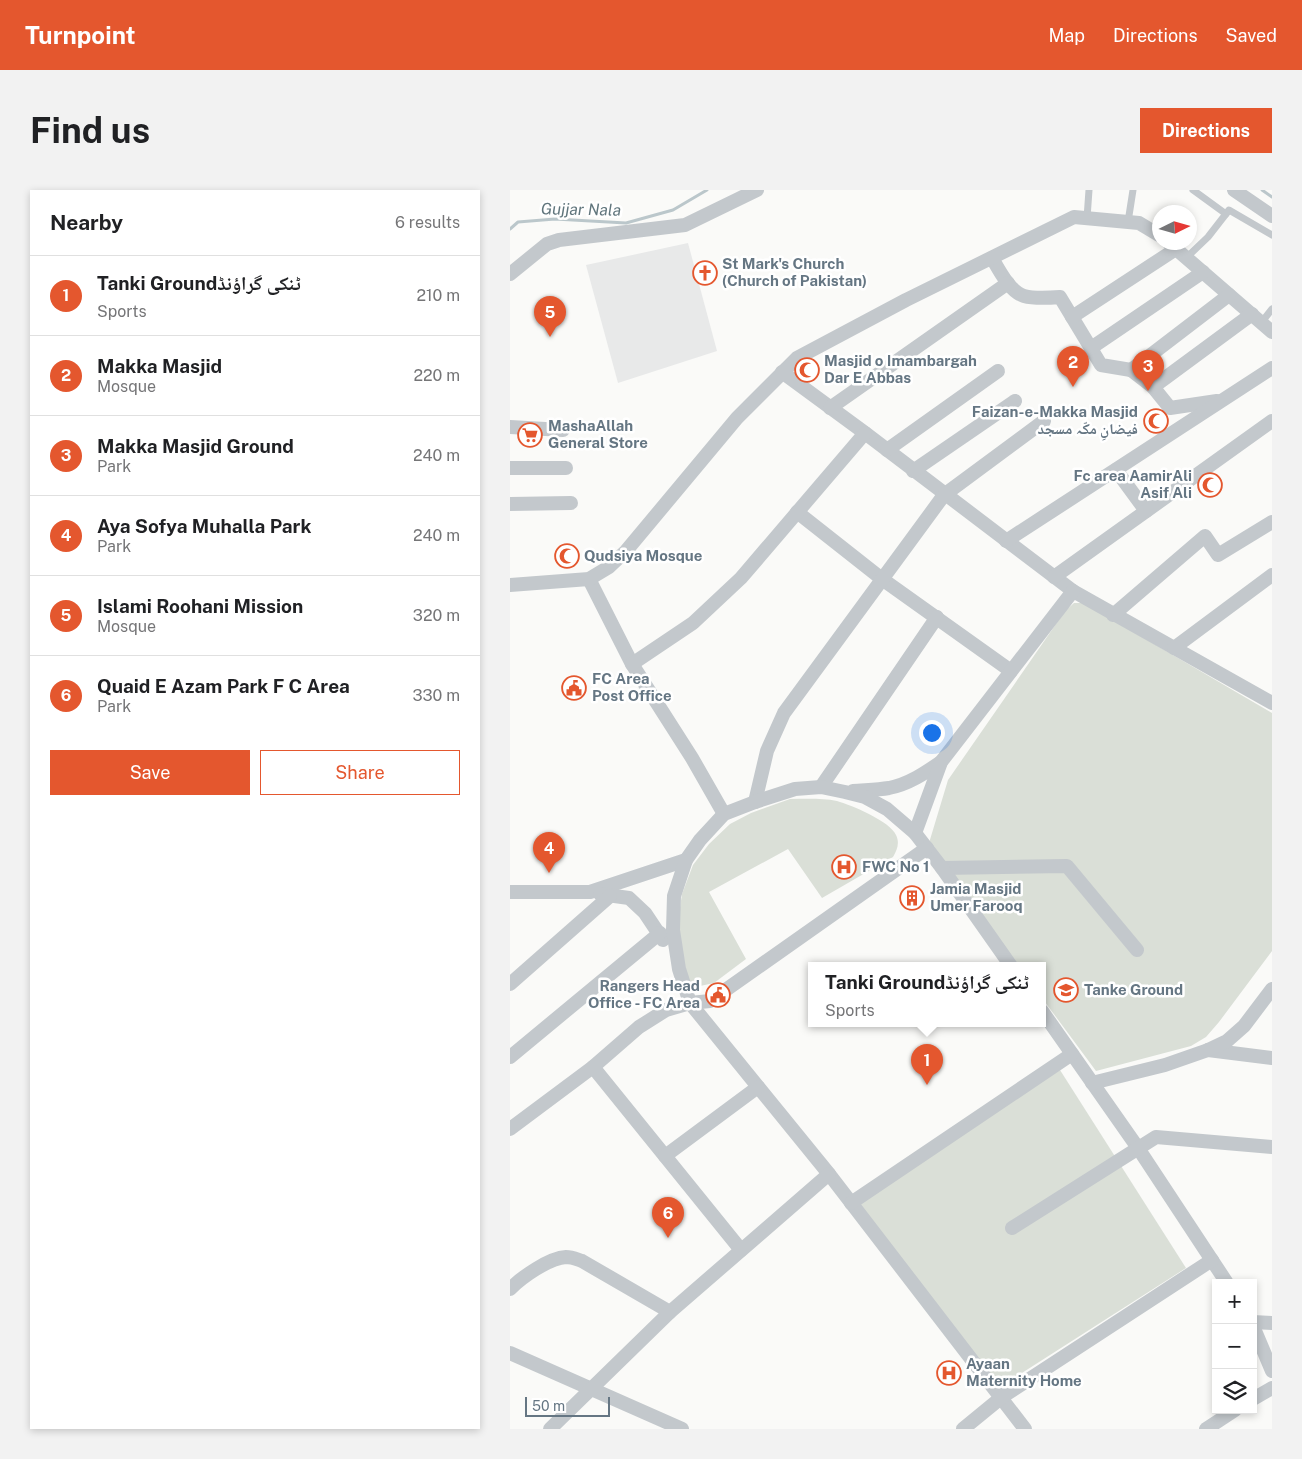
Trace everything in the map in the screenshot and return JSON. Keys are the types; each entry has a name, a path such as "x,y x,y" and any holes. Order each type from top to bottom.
{"street":[{"path":"510,274 547,244 559,240 685,225 757,190"},
{"path":"1234,190 1272,216"},
{"path":"511,585 589,579 609,567 626,551 737,418 797,358 906,300 1074,217 1139,223 1152,230"},
{"path":"1072,317 1177,250 1262,323 1153,387"},
{"path":"992,258 1008,283 1022,296 1060,297 1101,365 1131,370 1153,387 1170,408 1222,400"},
{"path":"1091,348 1203,272"},
{"path":"830,408 1008,283"},
{"path":"1131,370 1230,295"},
{"path":"1006,541 1272,368"},
{"path":"887,450 998,371"},
{"path":"782,372 1073,592 1272,703"},
{"path":"913,471 1015,401"},
{"path":"1054,577 1272,421"},
{"path":"755,802 767,751 784,713 944,495 1044,422"},
{"path":"510,427 563,430"},
{"path":"632,664 693,623 741,578 865,433"},
{"path":"510,468 566,468"},
{"path":"1116,470 1146,511"},
{"path":"510,504 571,503"},
{"path":"797,512 882,579 1011,671"},
{"path":"1113,614 1206,536 1218,555 1272,522"},
{"path":"1174,648 1272,575"},
{"path":"589,579 632,664 692,758 724,814"},
{"path":"915,833 941,762 1073,592"},
{"path":"821,787 937,617"},
{"path":"845,792 888,788 907,783 941,762"},
{"path":"1008,962 915,833 886,809 865,797 821,787 795,789 724,814 700,840 686,860 674,896 672,930 679,969 690,1003 829,1174 1025,1429"},
{"path":"510,1129 593,1067 639,1027 666,1010 690,1003 710,1001 927,848"},
{"path":"590,892 686,860"},
{"path":"942,868 1067,866 1137,950"},
{"path":"510,892 590,892 629,898 645,913 660,933 679,969"},
{"path":"510,984 610,896"},
{"path":"510,1058 660,933"},
{"path":"1092,1083 1165,1064 1208,1050 1227,1041 1244,1026 1272,989"},
{"path":"1046,1017 1138,1148 1224,1279"},
{"path":"1208,1050 1272,1058"},
{"path":"851,1203 1072,1054"},
{"path":"593,1067 741,1250"},
{"path":"664,1156 758,1087"},
{"path":"1012,1228 1156,1137 1272,1147"},
{"path":"550,1429 670,1312 829,1174"},
{"path":"510,1289 514,1284 552,1260 564,1257 573,1258 582,1261 670,1312"},
{"path":"963,1429 1002,1397 1212,1260"},
{"path":"1257,1324 1272,1323"},
{"path":"1257,1334 1272,1371"},
{"path":"510,1353 682,1429"},
{"path":"1257,1397 1272,1388"},
{"path":"1206,1429 1229,1414"}],"lane":[{"path":"1087,218 1089,190"},
{"path":"1128,222 1133,190"},
{"path":"1192,190 1226,214"},
{"path":"1197,242 1208,237 1229,210 1272,235"},
{"path":"1262,323 1272,309"}],"shaded area":[{"path":"688,243 717,351 618,383 586,265"},
{"path":"1074,603 1084,603 1272,713 1272,951 1206,1037 1191,1046 1096,1071 1046,1003 1046,962 1016,962 929,843 948,780 1065,611"},
{"path":"790,799 837,801 870,814 886,824 896,835 898,844 893,857 822,898 788,849 709,892 746,959 714,983 700,986 689,981 678,941 678,921 682,894 693,865 709,844 730,824 751,813"},
{"path":"1060,1070 1186,1268 1011,1380 989,1380 862,1211 859,1197"}],"waterway":[{"name":"Gujjar Nala","path":"510,229 518,222 555,219 626,223 673,210 707,190"},
{"name":"Gujjar Nala","path":"1262,190 1272,197"}],"place":[{"name":"St Mark's Church (Church of Pakistan)","path":"705,273"},
{"name":"Islami Roohani Mission","path":"550,337"},
{"name":"Masjid o Imambargah Dar E Abbas","path":"807,370"},
{"name":"Makka Masjid","path":"1073,387"},
{"name":"Makka Masjid Ground","path":"1148,391"},
{"name":"Faizan-e-Makka Masjid فیضانِ مکّہ مسجد","path":"1156,421"},
{"name":"MashaAllah General Store","path":"530,435"},
{"name":"Fc area AamirAli Asif Ali","path":"1210,485"},
{"name":"Qudsiya Mosque","path":"567,556"},
{"name":"FC Area Post Office","path":"574,688"},
{"name":"FWC No 1","path":"844,867"},
{"name":"Aya Sofya Muhalla Park","path":"549,873"},
{"name":"Jamia Masjid Umer Farooq","path":"912,898"},
{"name":"Tanke Ground","path":"1066,990"},
{"name":"Rangers Head Office - FC Area","path":"718,995"},
{"name":"Tanki Groundٹنکی گراؤنڈ","path":"927,1085"},
{"name":"Quaid E Azam Park F C Area","path":"668,1238"},
{"name":"Ayaan Maternity Home","path":"949,1373"}]}
